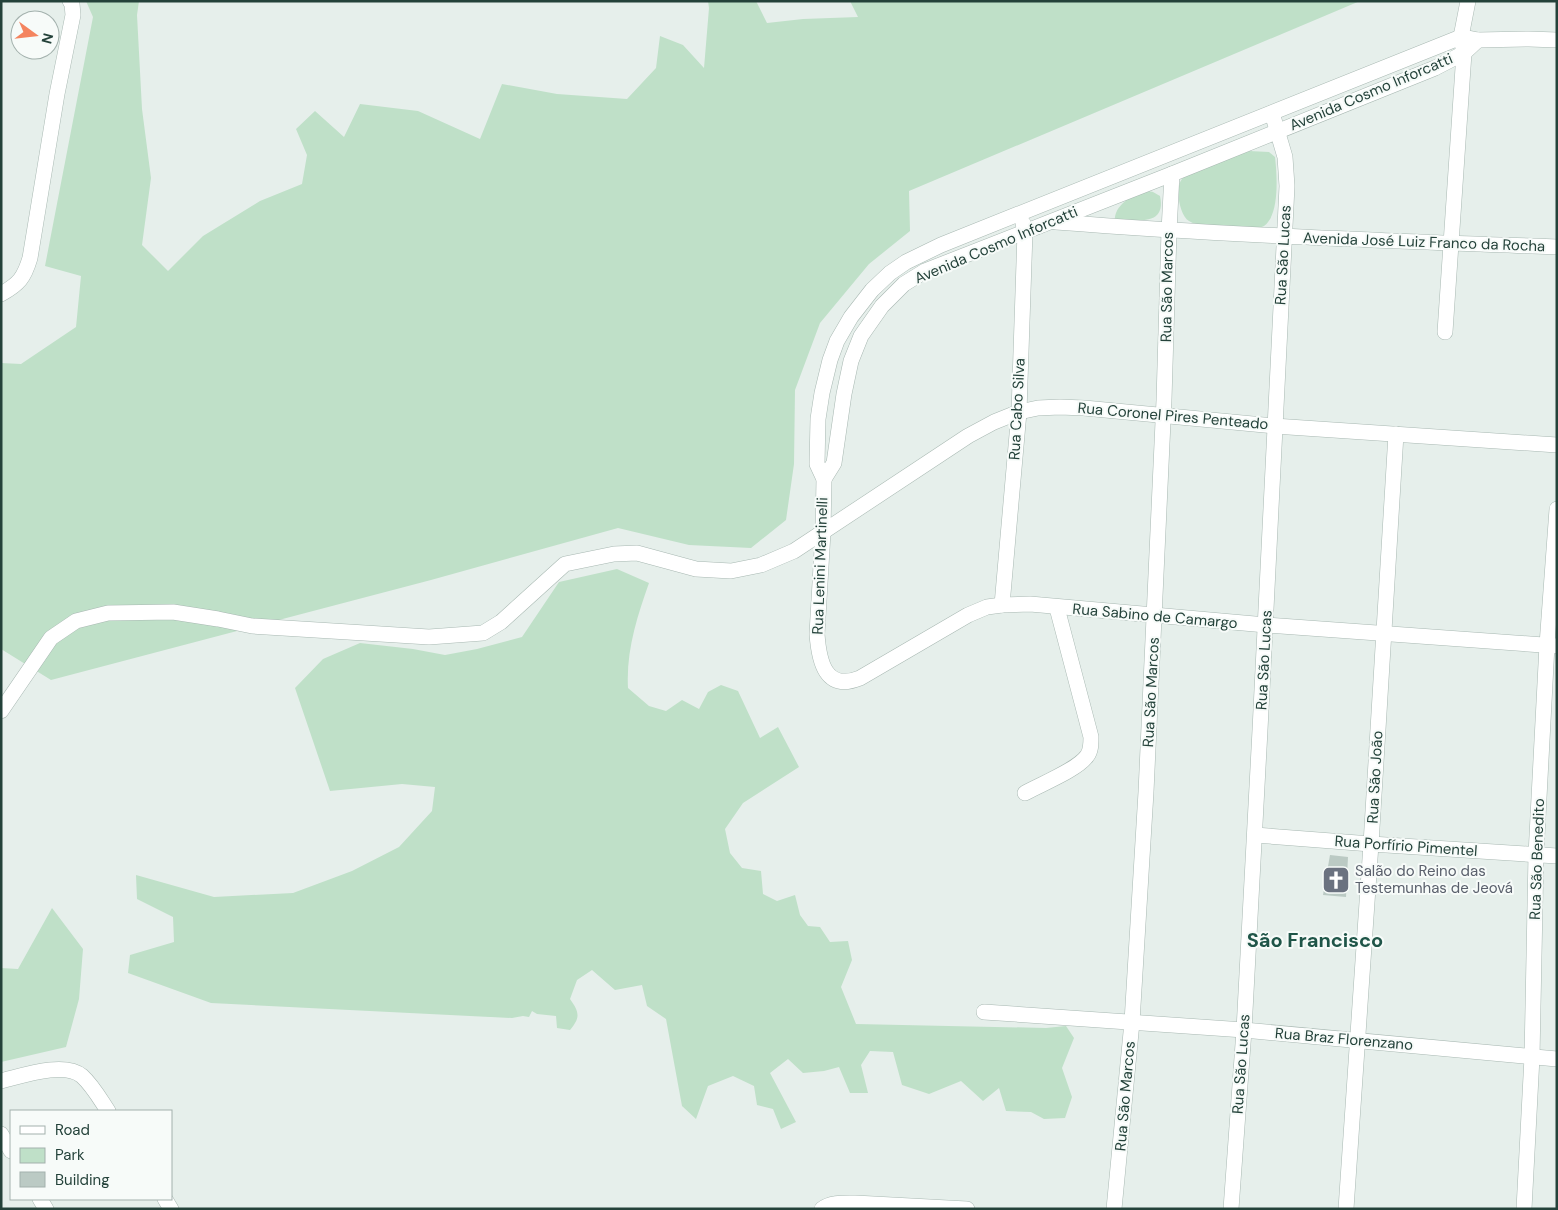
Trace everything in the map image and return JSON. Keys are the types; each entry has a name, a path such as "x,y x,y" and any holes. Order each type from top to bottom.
{"street":[{"path":"1,294 14,287 22,279 30,258 57,94 73,15 70,1"},
{"path":"1445,332 1464,53 1461,37 1468,1"},
{"path":"1461,37 1478,40 1557,40"},
{"name":"Avenida Cosmo Inforcatti","path":"824,479 817,464 818,419 830,360 837,341 851,317 872,290 890,273 906,262 940,245 1461,37"},
{"name":"Avenida Cosmo Inforcatti","path":"824,479 834,463 851,361 861,336 882,306 904,284 925,271 1435,68 1464,53 1478,40"},
{"name":"Rua São Lucas","path":"1231,1209 1244,1030 1255,835 1287,186 1285,157 1272,113"},
{"name":"Rua São Marcos","path":"1114,1209 1132,1022 1146,792 1164,415 1172,174"},
{"name":"Rua Cabo Silva","path":"1002,605 1019,412 1025,232 1020,213"},
{"name":"Avenida José Luiz Franco da Rocha","path":"1051,222 1285,237 1557,247"},
{"name":"Rua Coronel Pires Penteado","path":"1,711 52,638 76,621 108,613 172,612 252,626 419,636 483,633 501,622 565,564 614,554 637,553 696,569 731,571 761,565 794,551 968,436 994,422 1019,412 1038,408 1060,407 1274,426 1557,446"},
{"name":"Rua São João","path":"1346,1209 1359,1040 1396,434"},
{"name":"Rua Lenini Martinelli","path":"824,479 817,634 818,649 823,664 827,673 833,678"},
{"name":"Rua São Benedito","path":"1524,1209 1532,1057 1536,855 1552,645 1557,509"},
{"name":"Rua Sabino de Camargo","path":"833,678 845,682 860,678 968,615 987,607 1002,605 1030,604 1057,608 1266,625 1552,645"},
{"path":"1026,792 1066,772 1082,761 1088,755 1091,747 1091,737 1057,608"},
{"name":"Rua Porfírio Pimentel","path":"1255,835 1557,856"},
{"name":"Rua Braz Florenzano","path":"984,1012 1244,1030 1557,1059"},
{"path":"1,1081 52,1070 75,1072 91,1086 107,1110"},
{"path":"1,1134 10,1149"},
{"path":"824,1207 856,1203 965,1209"}],"green space":[{"path":"86,1 139,1 137,15 142,109 151,178 142,245 168,271 203,236 260,201 302,184 307,155 296,129 315,111 344,137 360,104 418,111 480,139 502,84 557,94 627,99 656,68 660,36 683,45 704,68 708,1 756,1 767,23 803,19 858,17 850,1 1360,1 909,191 910,231 869,264 820,323 795,390 794,464 786,520 751,548 689,545 618,528 431,580 51,680 1,649 1,363 21,364 76,327 81,276 45,266 93,17"},
{"path":"1249,151 1269,152 1275,157 1276,194 1273,213 1269,221 1260,228 1251,229 1202,225 1189,221 1183,213 1179,201 1179,188 1182,179 1203,167"},
{"path":"1144,190 1160,196 1161,206 1159,213 1147,220 1115,220 1117,210 1129,198"},
{"path":"617,569 649,583 631,647 628,688 649,706 666,711 682,700 699,709 708,692 721,685 738,691 760,738 778,727 799,767 743,803 725,829 730,853 742,868 761,871 763,894 777,901 795,895 800,915 808,926 820,927 830,942 848,941 852,960 841,987 856,1024 1046,1028 1066,1026 1074,1038 1062,1068 1072,1097 1065,1118 1044,1119 1031,1112 1006,1111 999,1088 983,1101 961,1081 929,1094 902,1085 893,1052 870,1051 861,1065 868,1093 850,1093 839,1067 803,1073 788,1059 770,1073 796,1122 781,1129 773,1109 757,1105 754,1086 733,1076 708,1086 696,1119 682,1106 666,1019 647,1006 642,985 615,990 592,970 577,980 570,999 578,1014 576,1022 570,1030 557,1028 556,1016 537,1014 532,1011 529,1017 512,1018 211,1003 128,973 130,955 174,942 173,917 137,899 136,875 214,897 293,893 352,871 399,847 432,811 435,787 402,784 330,791 295,688 323,659 360,643 445,655 522,637 559,582"},
{"path":"52,908 83,949 79,999 66,1047 1,1062 1,968 18,969"}],"building":[{"name":"Salão do Reino das Testemunhas de Jeová","path":"1330,855 1348,857 1346,897 1323,895"}],"place":[{"name":"Salão do Reino das Testemunhas de Jeová","path":"1336,880"}],"district":[{"name":"São Francisco","path":"1315,940"}]}
